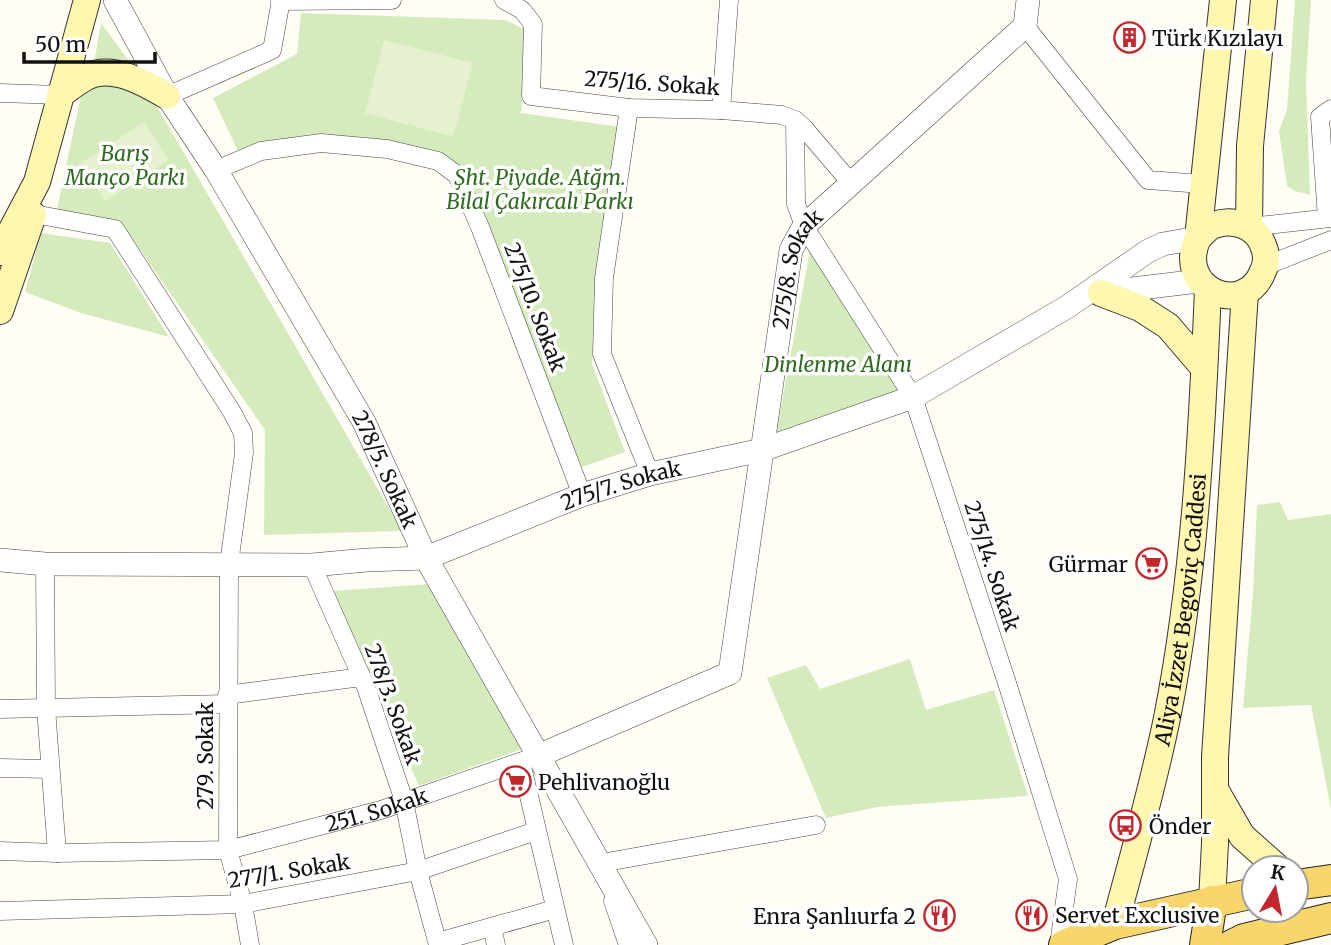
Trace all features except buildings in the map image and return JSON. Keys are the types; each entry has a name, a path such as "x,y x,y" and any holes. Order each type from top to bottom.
{"main road":[{"path":"0,311 34,214 37,182 88,0"},
{"name":"Aliya İzzet Begoviç Caddesi","path":"1115,934 1167,718 1196,515 1205,368 1203,285 1194,271 1192,260 1193,248 1198,238 1223,0"},
{"path":"1249,227 1250,146 1264,0"},
{"path":"60,95 87,77 99,74 136,78 167,96"},
{"path":"0,251 37,182"},
{"path":"1198,238 1212,225 1231,221 1249,227 1263,244 1265,266 1254,286 1245,292 1226,295 1203,285"},
{"name":"Aliya İzzet Begoviç Caddesi","path":"1212,901 1217,729 1245,292"},
{"path":"1093,294 1140,308 1168,326 1205,368"},
{"path":"1215,790 1242,836 1262,854"},
{"path":"1310,881 1331,880"},
{"path":"1062,945 1115,934 1212,901 1240,896"},
{"path":"1205,945 1212,901"},
{"path":"1232,945 1244,939 1331,918"}],"street":[{"name":"278/5. Sokak","path":"115,0 167,96 216,170 364,422 426,558 531,759 601,863 646,945"},
{"path":"167,96 272,50 280,0 392,0"},
{"name":"275/16. Sokak","path":"504,0 522,10 533,24 531,96 629,108 721,110 782,115 795,120"},
{"path":"721,110 729,0"},
{"path":"1028,0 1025,26 1148,180 1202,184"},
{"name":"275/8. Sokak","path":"730,673 791,250 804,226 1025,26"},
{"path":"0,93 60,95"},
{"path":"629,108 604,278 602,354 650,474"},
{"path":"1249,227 1329,218 1320,117 1331,109"},
{"path":"795,120 851,183"},
{"name":"275/14. Sokak","path":"795,120 796,204 804,226 912,397 1008,686 1068,879 1062,945"},
{"name":"275/10. Sokak","path":"216,170 261,151 321,144 387,149 438,162 457,175 480,227 582,495"},
{"name":"279. Sokak","path":"34,214 115,229 243,433 244,453 229,564 228,850 243,904 250,945"},
{"name":"275/7. Sokak","path":"0,560 45,564 312,565 426,558 582,495 650,474 762,450 912,397 1093,294 1148,251 1163,244 1198,238"},
{"path":"1265,266 1331,240"},
{"path":"1093,294 1203,285"},
{"path":"45,564 46,708 57,853"},
{"name":"278/3. Sokak","path":"312,565 361,677 404,801 418,871 438,944"},
{"name":"251. Sokak","path":"0,851 57,853 228,850 381,810 531,759 730,673"},
{"path":"0,709 227,699 361,677"},
{"name":"278/5. Sokak","path":"531,759 537,831 564,945"},
{"path":"0,768 50,769"},
{"path":"628,945 601,863 816,825"},
{"name":"277/1. Sokak","path":"0,911 243,904 418,871 537,831"},
{"path":"438,944 494,936 555,909"}],"green space":[{"path":"1295,0 1311,0 1306,82 1310,195 1287,186 1279,131 1287,110"},
{"name":"Şht. Piyade. Atğm. Bilal Çakırcalı Parkı","path":"301,13 506,20 529,32 521,113 621,127 592,364 625,452 582,467 458,179 395,144 239,153 213,98 297,54"},
{"path":"101,23 132,65 93,69"},
{"path":"384,40 473,63 453,137 410,125 412,113 408,125 365,113"},
{"name":"Barış Manço Parkı","path":"108,85 136,88 151,96 402,531 264,535 265,430 121,222 57,209 82,91"},
{"path":"144,122 169,160 105,201 81,163"},
{"path":"41,233 110,243 169,337 81,313 25,292"},
{"name":"Dinlenme Alanı","path":"813,234 910,387 775,440"},
{"path":"1280,502 1288,520 1331,514 1331,809 1311,705 1243,708 1257,505"},
{"path":"430,584 530,746 419,786 333,591"},
{"path":"910,659 926,710 994,690 1028,796 877,807 826,818 767,678 806,665 820,689"}],"place":[{"name":"Türk Kızılayı","path":"1129,38"},
{"name":"Gürmar","path":"1151,564"},
{"name":"Pehlivanoğlu","path":"515,782"},
{"name":"Önder","path":"1126,826"},
{"name":"Servet Exclusive","path":"1032,915"},
{"name":"Enra Şanlıurfa 2","path":"939,916"}]}
